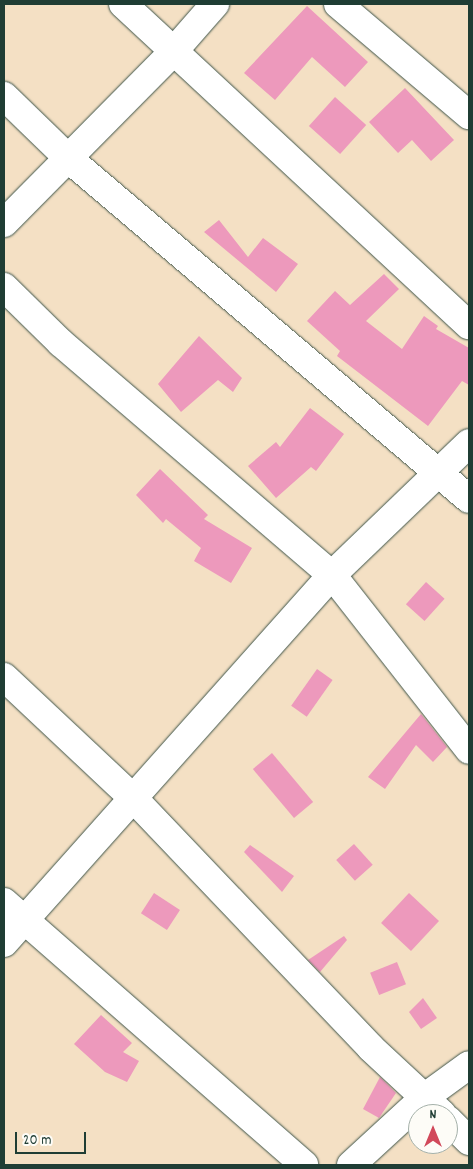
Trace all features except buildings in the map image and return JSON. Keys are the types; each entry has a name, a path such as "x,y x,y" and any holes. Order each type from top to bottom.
{"street":[{"path":"123,4 469,326"},
{"path":"4,223 173,52 215,4"},
{"path":"338,4 469,115"},
{"path":"4,96 68,158 443,472 469,498"},
{"path":"4,287 61,343 332,575 469,750"},
{"path":"4,943 26,922 135,800 332,575 443,472 469,443"},
{"path":"4,677 135,800 371,1048 432,1104"},
{"path":"4,902 304,1165"},
{"path":"436,1104 469,1065"},
{"path":"351,1165 408,1124"},
{"path":"458,1130 469,1141"}]}
